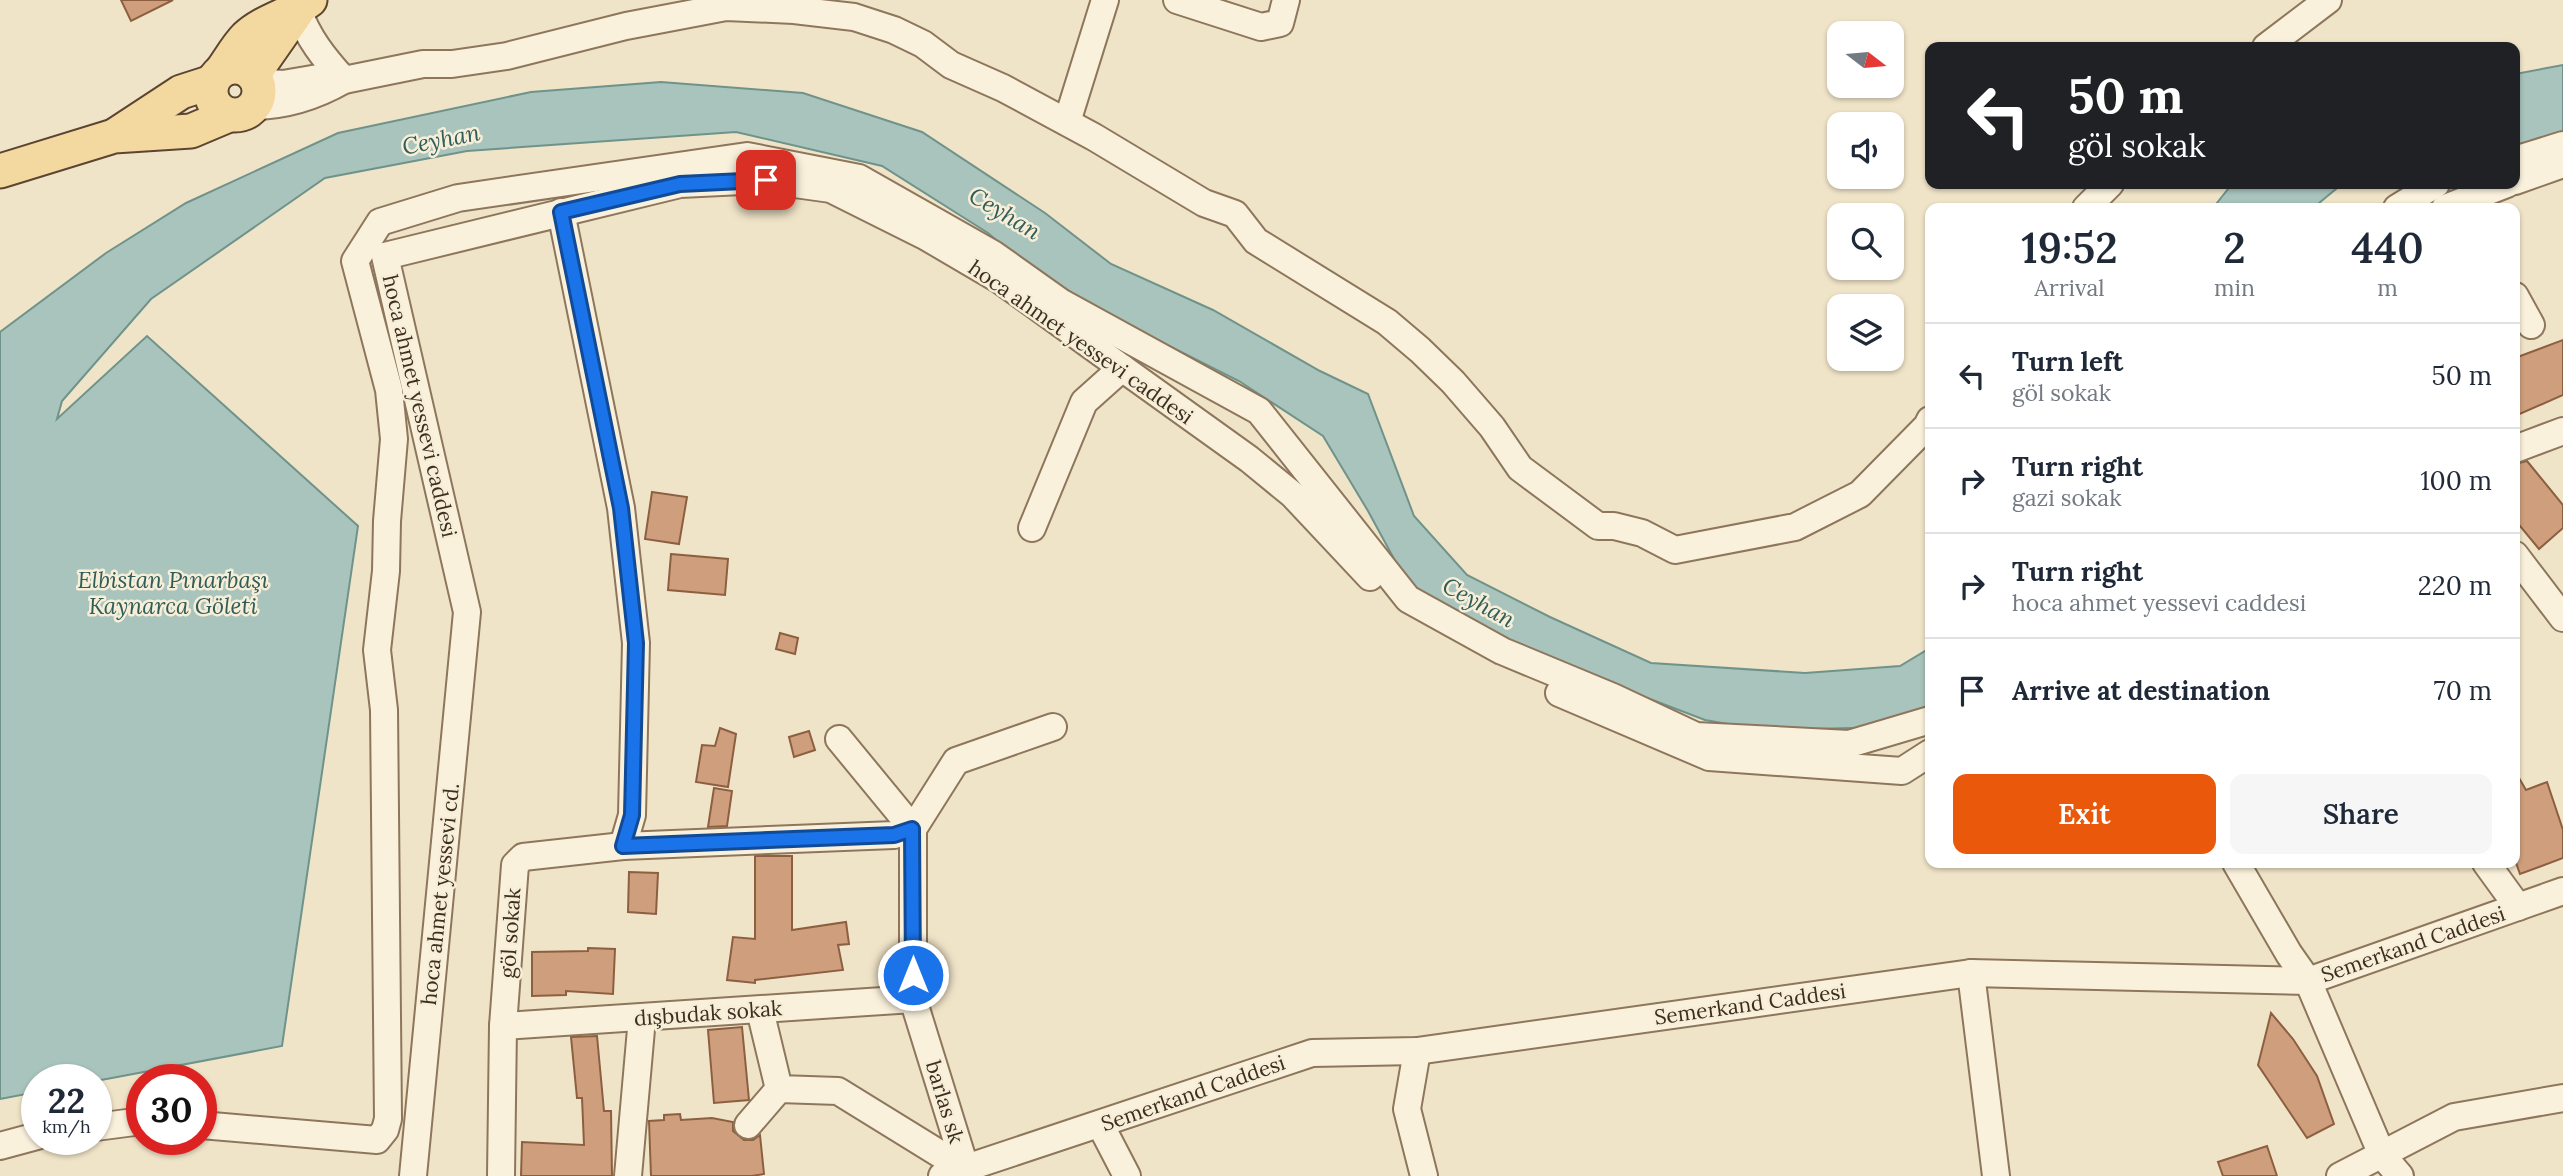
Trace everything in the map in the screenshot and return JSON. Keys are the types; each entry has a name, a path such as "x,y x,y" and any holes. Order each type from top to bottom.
{"main road":[{"path":"0,171 114,136 181,92 238,88 304,5"}],"street":[{"path":"1066,121 1105,0"},
{"path":"1177,0 1261,27 1280,23 1286,0"},
{"path":"2273,42 2328,0"},
{"path":"304,5 304,28 319,52 344,80"},
{"path":"238,88 268,106 319,94 344,80 423,64 452,64 506,56 626,26 726,8 811,6 894,30 923,44 951,65 1066,121 1204,204 1235,214 1256,241 1387,322 1453,382 1492,427 1520,468 1598,526 1614,526 1642,533 1675,550 1795,527 1860,494 1925,428"},
{"path":"2520,158 2563,145"},
{"path":"217,1126 377,1140 385,1130 388,1119 384,710 377,650 386,571 394,439 389,390 355,261 380,222 458,198 747,156 859,178 993,254 1062,303 1259,411 1408,599 1502,651 1696,736 1850,744 1925,722"},
{"path":"2520,179 2563,164"},
{"name":"hoca ahmet yessevi caddesi","path":"467,612 385,256 680,184 766,180 831,188 925,236 1000,280 1249,459 1293,495 1390,599 1454,642 1579,702 1709,757 1902,771 1925,756"},
{"path":"2091,203 2105,189"},
{"path":"2405,203 2428,189"},
{"path":"2462,203 2495,189"},
{"path":"561,212 621,508 636,643 632,815 623,846"},
{"path":"2520,305 2531,325"},
{"path":"1032,528 1083,402 1122,368"},
{"path":"2520,447 2563,431"},
{"path":"2520,562 2563,618"},
{"name":"hoca ahmet yessevi cd.","path":"412,1176 467,612"},
{"path":"839,739 912,829 956,761 1053,727"},
{"name":"göl sokak","path":"500,1176 503,1026 515,865 523,856 623,846 894,835 912,829"},
{"name":"barlas sk","path":"912,829 913,999 959,1174"},
{"path":"2239,868 2308,981 2382,1155 2400,1176"},
{"path":"2490,868 2518,907"},
{"name":"Semerkand Caddesi","path":"959,1174 1311,1053 1417,1051 1971,973 2308,981 2563,891"},
{"path":"1971,973 1996,1176"},
{"name":"dışbudak sokak","path":"503,1026 913,999"},
{"path":"748,1125 779,1089 761,1010"},
{"path":"628,1176 642,1018"},
{"path":"1417,1051 1407,1109 1424,1176"},
{"name":"barlas sk","path":"779,1089 838,1091 959,1174"},
{"path":"2340,1176 2454,1117 2563,1098"},
{"path":"1100,1124 1127,1176"},
{"path":"0,1146 21,1140"}],"water":[{"path":"2563,65 2563,133 2520,144 2520,73"},
{"name":"Elbistan Pınarbaşı Kaynarca Göleti","path":"661,82 803,93 922,132 1045,213 1111,264 1213,310 1320,371 1368,394 1414,516 1467,575 1651,663 1805,673 1900,666 1925,651 1925,712 1894,727 1762,730 1705,720 1493,639 1411,590 1323,436 1239,381 1050,286 988,233 882,166 736,132 467,151 325,178 151,299 62,401 57,419 147,336 358,526 282,1046 186,1064 126,1064 126,1075 112,1078 112,1064 21,1064 21,1095 0,1099 0,332 106,253 186,203 338,133 531,92"},
{"path":"2228,189 2336,189 2319,203 2217,203"}],"building":[{"path":"121,0 173,0 131,21"},
{"path":"2563,340 2563,395 2520,414 2520,356"},
{"path":"2527,461 2563,505 2563,528 2539,549 2520,526 2520,463"},
{"path":"652,492 687,497 679,544 645,539"},
{"path":"671,554 728,559 725,595 668,590"},
{"path":"780,633 798,638 795,654 776,649"},
{"path":"720,728 736,734 728,787 696,782 702,745 715,746"},
{"path":"809,731 815,750 794,757 789,737"},
{"path":"2520,780 2526,790 2547,782 2563,830 2563,858 2520,874 2518,868 2520,868"},
{"path":"714,788 732,791 727,826 708,827"},
{"path":"755,856 792,856 792,930 846,922 849,944 838,945 843,970 755,980 755,983 727,980 733,937 755,939"},
{"path":"629,872 658,873 656,914 628,912"},
{"path":"588,948 615,949 613,994 566,991 566,995 532,996 532,952 588,951"},
{"path":"2271,1013 2293,1039 2317,1076 2334,1124 2307,1138 2258,1065"},
{"path":"742,1027 749,1100 714,1103 708,1030"},
{"path":"597,1036 604,1111 611,1111 612,1176 521,1176 522,1142 584,1145 582,1098 577,1098 571,1037"},
{"path":"680,1114 681,1120 712,1118 733,1122 733,1131 744,1140 753,1140 760,1135 764,1174 651,1176 649,1121 664,1120 664,1115"},
{"path":"2267,1146 2277,1176 2223,1176 2218,1162"}],"route":[{"path":"766,180 680,184 561,212 621,508 636,643 632,815 623,846 894,835 912,829 913,975"}],"water label":[{"name":"Ceyhan","path":"441,139"},
{"name":"Ceyhan","path":"1005,213"},
{"name":"Ceyhan","path":"1479,602"}]}
